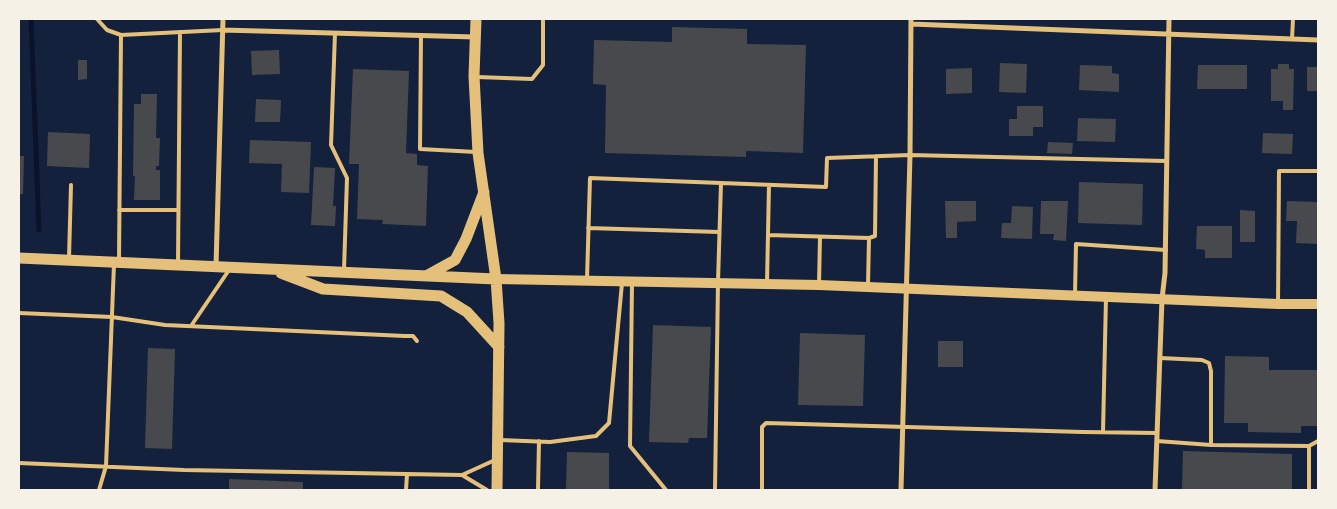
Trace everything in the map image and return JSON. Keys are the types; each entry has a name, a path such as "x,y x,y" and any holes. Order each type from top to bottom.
{"main road":[{"path":"476,19 474,76 478,153 485,191 496,279 499,347 497,490"},
{"path":"426,276 455,260 466,239 485,191"},
{"path":"19,258 496,279 868,286 1278,304 1318,304"},
{"path":"270,269 323,288 441,296 467,312 499,347"}],"street":[{"path":"216,267 223,19"},
{"path":"1155,490 1162,299 1166,250 1169,19"},
{"path":"901,490 910,155 911,21 1318,40"},
{"path":"223,30 475,38"}],"lane":[{"path":"97,19 107,30 121,35 223,30"},
{"path":"474,76 532,79 543,65 544,19"},
{"path":"1292,39 1293,19"},
{"path":"178,265 180,32"},
{"path":"336,33 331,145 347,178 344,272"},
{"path":"99,490 106,466 112,316 119,210 121,35"},
{"path":"421,36 420,149 478,153"},
{"path":"587,280 590,178 826,187 826,158 910,155 1166,162"},
{"path":"768,236 869,238 875,236 876,156"},
{"path":"1278,304 1279,171 1318,171"},
{"path":"715,490 721,183"},
{"path":"69,260 71,185"},
{"path":"767,283 769,185"},
{"path":"119,210 178,210"},
{"path":"588,228 720,232"},
{"path":"819,285 820,237"},
{"path":"868,286 869,238"},
{"path":"1075,295 1076,244 1166,250"},
{"path":"191,326 231,267"},
{"path":"498,440 550,442 596,436 609,424 627,281"},
{"path":"627,281 630,446 666,490"},
{"path":"1103,432 1106,297"},
{"path":"19,313 112,316 165,325 413,336 417,341"},
{"path":"1160,358 1202,360 1209,363 1211,371 1211,445"},
{"path":"762,490 762,427 766,423 1158,433"},
{"path":"538,490 539,441"},
{"path":"1157,441 1211,445 1309,446 1318,441"},
{"path":"1309,446 1309,490"},
{"path":"19,463 462,475 498,459"},
{"path":"406,490 407,474"},
{"path":"462,475 487,490"}],"building":[{"path":"672,27 747,29 747,44 806,45 803,153 746,151 746,157 605,153 606,85 593,84 594,40 672,42"},
{"path":"279,50 280,74 252,75 251,51"},
{"path":"78,60 87,60 87,79 78,80"},
{"path":"1000,63 1027,64 1026,93 999,92"},
{"path":"1278,64 1289,64 1289,69 1294,69 1293,110 1283,110 1283,101 1271,101 1271,69 1278,69"},
{"path":"1080,65 1112,66 1112,73 1119,74 1119,92 1079,90"},
{"path":"1198,65 1247,65 1247,89 1197,89"},
{"path":"1307,67 1318,67 1318,91 1307,91"},
{"path":"972,68 972,93 946,94 946,69"},
{"path":"353,69 409,71 406,153 417,154 417,165 428,166 426,226 382,224 383,220 357,219 359,164 349,164"},
{"path":"141,94 157,94 156,138 160,138 159,166 156,166 156,170 160,170 160,200 134,200 134,104 141,104"},
{"path":"256,99 281,100 280,122 255,122"},
{"path":"1017,106 1043,106 1043,127 1033,127 1033,136 1009,136 1009,119 1017,119"},
{"path":"1078,118 1116,119 1115,142 1077,141"},
{"path":"48,132 90,134 89,168 47,166"},
{"path":"1263,133 1293,134 1292,154 1262,153"},
{"path":"250,140 311,142 309,193 281,192 282,164 249,163"},
{"path":"1048,142 1073,143 1072,154 1047,153"},
{"path":"19,156 24,156 23,194 19,194"},
{"path":"314,167 335,168 333,206 336,206 335,226 311,225"},
{"path":"1079,182 1143,184 1142,225 1078,223"},
{"path":"945,201 976,201 976,221 957,222 957,238 946,238"},
{"path":"1041,201 1068,201 1066,241 1053,240 1054,234 1040,234"},
{"path":"1287,201 1318,202 1318,244 1296,243 1297,221 1286,221"},
{"path":"1012,206 1033,207 1032,239 1001,238 1002,223 1011,223"},
{"path":"1240,210 1255,211 1255,242 1240,242"},
{"path":"1197,226 1232,226 1232,258 1205,258 1205,250 1196,249"},
{"path":"653,325 711,327 707,438 689,438 688,443 649,442"},
{"path":"800,333 865,335 863,406 798,405"},
{"path":"938,341 963,341 963,367 938,367"},
{"path":"148,348 175,349 172,449 145,448"},
{"path":"1225,356 1269,357 1269,370 1318,370 1318,426 1301,426 1301,433 1248,432 1248,423 1224,423"},
{"path":"1183,451 1292,454 1292,490 1182,490"},
{"path":"567,452 609,453 609,490 566,490"},
{"path":"229,479 303,482 303,490 229,490"}],"waterway":[{"path":"31,19 39,230"}]}
